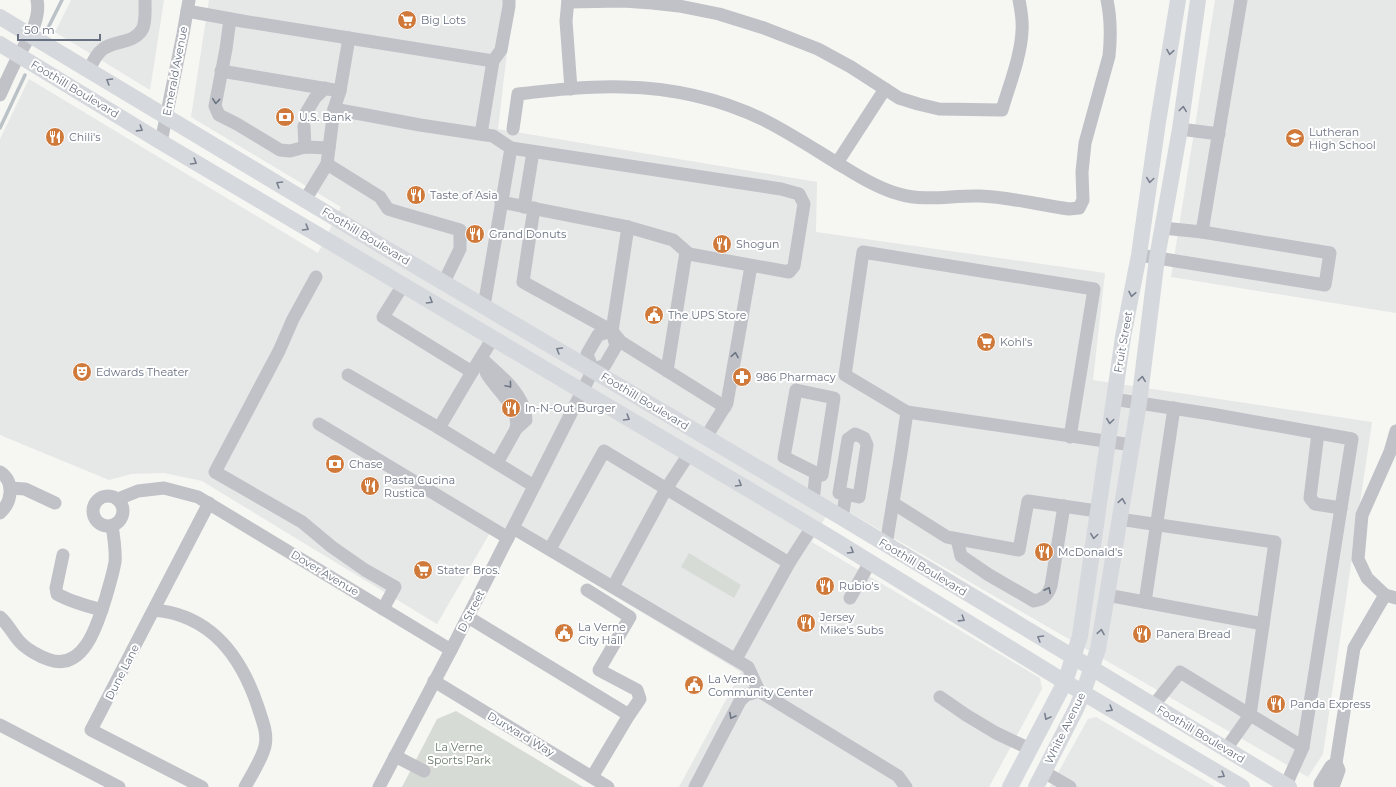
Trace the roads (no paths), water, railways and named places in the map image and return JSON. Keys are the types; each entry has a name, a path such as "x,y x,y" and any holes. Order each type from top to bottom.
{"main road":[{"name":"Fruit Street","path":"1065,682 1080,636 1123,337 1139,255 1158,122 1178,0"},
{"name":"Fruit Street","path":"1092,669 1098,649 1139,403 1157,258 1180,129 1198,0"},
{"name":"Foothill Boulevard","path":"0,17 305,200 813,500 1073,658 1288,786"},
{"name":"Foothill Boulevard","path":"0,44 161,142 870,562 1083,693 1242,787"},
{"name":"White Avenue","path":"1036,787 1083,693 1092,669"},
{"name":"White Avenue","path":"1010,787 1065,682"}],"street":[{"path":"0,95 19,56 31,36 39,7 37,0"},
{"path":"89,70 98,53 104,48 133,38 138,34 143,27 146,0"},
{"path":"481,134 493,61 501,50 509,6 508,0"},
{"path":"571,89 566,36 568,1 652,2 718,14 764,28 818,49 851,67 899,98 918,104 939,109 1002,110 1020,47 1022,31 1019,0"},
{"path":"513,128 518,94 600,87 650,89 709,100 764,120 880,187 898,194 936,198 979,196 1070,209 1079,208 1083,200 1082,172 1085,143 1110,45 1110,17 1107,0"},
{"path":"1202,232 1242,0"},
{"path":"188,6 230,19 493,61"},
{"name":"Emerald Avenue","path":"161,142 188,6"},
{"path":"230,19 215,106 219,115 280,150 290,151 305,147 329,148"},
{"path":"305,200 327,164 334,109 340,91 349,38"},
{"path":"221,71 340,91"},
{"path":"305,147 305,120 315,98 325,88"},
{"path":"837,163 885,89"},
{"path":"334,109 494,136 511,148 533,152 781,189 799,194 804,204 794,266 789,272 688,254 673,240 628,227 502,202"},
{"path":"1180,129 1219,134"},
{"path":"484,306 511,148"},
{"path":"533,152 523,282 612,331 621,342 725,407"},
{"path":"327,164 380,197 388,209 460,230 460,249 444,282"},
{"path":"612,331 598,335 587,354 593,370 605,365 616,346 612,331 628,227"},
{"path":"1139,255 1325,285 1330,253 1202,232 1163,228"},
{"path":"668,371 686,252"},
{"path":"1070,437 1094,289 863,252 845,375 907,412 1070,437 1132,445"},
{"path":"706,437 727,403 751,266"},
{"path":"316,277 293,319 276,358 215,472 302,522 332,547 395,587 383,609"},
{"path":"403,285 383,317 472,372"},
{"path":"439,428 472,372 482,359 493,338"},
{"path":"482,359 500,375 512,389 525,409 526,420 516,429 497,463"},
{"name":"D Street","path":"379,787 468,617 593,370"},
{"path":"348,375 534,486"},
{"path":"796,390 834,398 822,475 816,473 784,457 796,390"},
{"path":"1114,399 1352,439 1303,747 1288,786"},
{"path":"1144,602 1174,408"},
{"path":"886,545 907,412"},
{"path":"319,424 510,533 550,549 748,666 759,691 898,776 906,787"},
{"path":"1333,787 1340,770 1336,763 1354,648 1390,596 1367,578 1358,559 1362,515 1390,452 1396,431"},
{"path":"1318,433 1310,498 1315,504 1341,508"},
{"path":"550,549 604,451 789,563"},
{"path":"613,587 666,489 689,454"},
{"path":"0,472 8,482 11,493 8,504 0,513"},
{"path":"813,500 816,473"},
{"path":"10,488 25,489 55,503"},
{"path":"118,499 138,490 164,488 203,500"},
{"path":"842,518 846,494"},
{"path":"107,496 113,496 118,499 122,504 123,510 123,516 120,521 112,526 103,526 98,523 92,512 96,501 101,497 107,496"},
{"name":"Dover Avenue","path":"203,500 451,650"},
{"name":"Dune Lane","path":"202,787 91,730 154,610 203,500"},
{"path":"893,503 947,537 1019,550 1028,501 1097,511"},
{"path":"957,539 961,556 985,573 1034,601 1043,599 1049,592 1051,586 1064,506"},
{"path":"1119,519 1275,542 1250,715 1226,749"},
{"path":"0,617 6,622 20,642 34,652 50,660 62,662 74,657 88,644 97,626 102,610 115,562 115,546 112,526"},
{"path":"736,659 789,563 812,528"},
{"path":"63,555 56,588 57,594 64,598 102,610"},
{"path":"850,598 870,562"},
{"path":"587,590 630,617 599,670 637,690 640,700 629,715 592,777"},
{"path":"1107,595 1263,624"},
{"path":"154,610 182,615 196,622 213,634 229,650 243,670 253,691 266,734 265,747 245,787"},
{"path":"468,617 629,715"},
{"path":"1153,706 1180,672 1303,747"},
{"name":"Durward Way","path":"434,681 608,787"},
{"path":"695,787 740,701 746,695 759,691"},
{"path":"940,697 966,716 996,733 1030,749"},
{"path":"0,725 119,787"},
{"path":"395,756 424,771"},
{"path":"1321,787 1320,784 1331,766 1336,763"},
{"path":"1044,772 1070,787"}],"waterway":[{"path":"48,28 62,0"},
{"path":"0,128 25,75"}],"place":[{"name":"Big Lots","path":"407,20"},
{"name":"U.S. Bank","path":"285,117"},
{"name":"Chili's","path":"55,137"},
{"name":"Lutheran High School","path":"1295,138"},
{"name":"Taste of Asia","path":"416,195"},
{"name":"Grand Donuts","path":"475,234"},
{"name":"Shogun","path":"722,244"},
{"name":"The UPS Store","path":"654,315"},
{"name":"Kohl's","path":"986,342"},
{"name":"Edwards Theater","path":"82,372"},
{"name":"986 Pharmacy","path":"742,377"},
{"name":"In-N-Out Burger","path":"511,408"},
{"name":"Chase","path":"335,464"},
{"name":"Pasta Cucina Rustica","path":"370,486"},
{"name":"McDonald's","path":"1044,552"},
{"name":"Stater Bros.","path":"423,570"},
{"name":"Rubio's","path":"825,586"},
{"name":"Jersey Mike's Subs","path":"806,623"},
{"name":"La Verne City Hall","path":"564,633"},
{"name":"Panera Bread","path":"1142,634"},
{"name":"La Verne Community Center","path":"694,685"},
{"name":"Panda Express","path":"1276,704"}],"park label":[{"name":"La Verne Sports Park","path":"459,753"}]}
